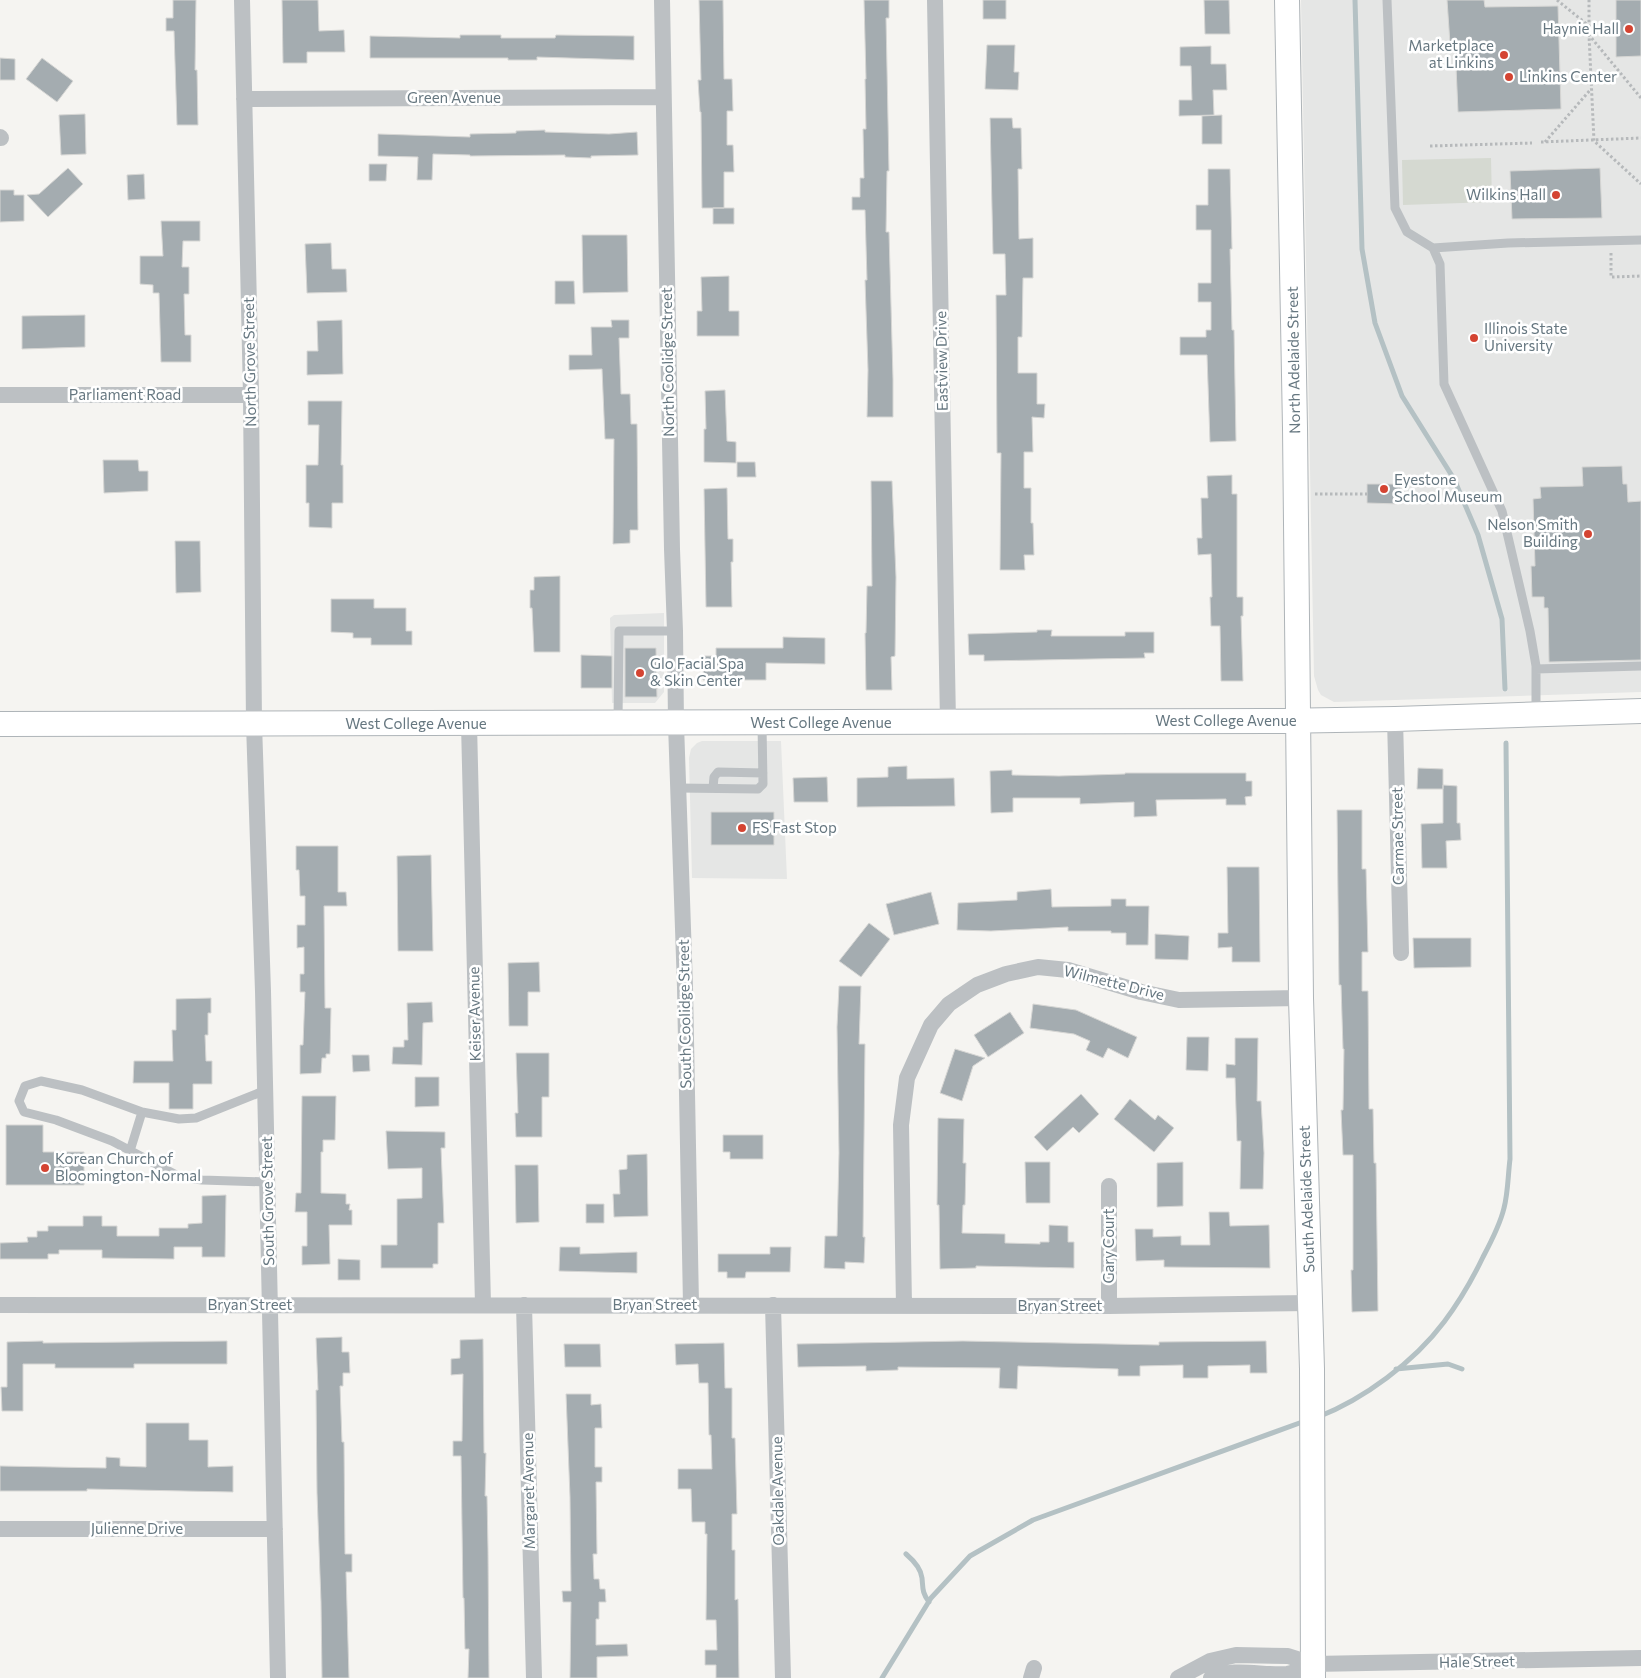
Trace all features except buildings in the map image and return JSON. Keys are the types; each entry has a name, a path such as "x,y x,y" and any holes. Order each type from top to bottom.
{"main road":[{"name":"North Adelaide Street","path":"1287,0 1296,494 1297,721"},
{"name":"West College Avenue","path":"0,724 676,724 1297,721 1641,711"},
{"name":"South Adelaide Street","path":"1297,721 1300,998 1312,1420 1313,1671"}],"street":[{"name":"North Grove Street","path":"242,0 251,395 254,724"},
{"name":"North Coolidge Street","path":"662,0 672,549 676,632 676,724"},
{"name":"Eastview Drive","path":"936,0 948,722"},
{"name":"Green Avenue","path":"244,99 664,97"},
{"name":"Parliament Road","path":"0,395 251,395"},
{"name":"Carmae Street","path":"1395,719 1401,953"},
{"name":"South Grove Street","path":"254,724 266,1090 278,1678"},
{"name":"Keiser Avenue","path":"469,724 483,1305"},
{"name":"South Coolidge Street","path":"676,724 685,997 690,1305"},
{"name":"Wilmette Drive","path":"904,1306 901,1125 907,1078 931,1026 948,1004 977,985 1006,974 1038,967 1068,970 1141,992 1179,1000 1300,998"},
{"name":"Gary Court","path":"1109,1186 1109,1306"},
{"name":"Bryan Street","path":"0,1306 1109,1306 1310,1303"},
{"name":"Margaret Avenue","path":"524,1305 534,1678"},
{"name":"Oakdale Avenue","path":"773,1305 783,1678"},
{"name":"Julienne Drive","path":"0,1529 275,1529"},
{"path":"1178,1678 1210,1661 1236,1655 1288,1656 1313,1671"},
{"name":"Hale Street","path":"1313,1671 1641,1658"},
{"path":"1211,1678 1218,1675 1241,1673 1288,1674 1313,1671"}],"lane":[{"path":"1387,0 1394,208 1407,232 1432,248 1440,264 1444,384 1502,511 1530,632 1536,669 1536,715"},
{"path":"1432,248 1508,243 1641,240"},
{"path":"618,723 619,632 676,632"},
{"path":"1536,669 1641,666"},
{"path":"678,788 758,789 763,784 762,723"},
{"path":"713,788 714,777 718,772 763,773"},
{"path":"266,1090 196,1118 179,1119 142,1112 82,1090 41,1081 25,1086 19,1101 24,1112 66,1124 112,1141 180,1177 202,1180 267,1182"},
{"path":"130,1151 142,1112"}],"path":[{"path":"1557,0 1589,26 1588,0"},
{"path":"1641,98 1589,35 1594,141 1641,184"},
{"path":"1591,89 1543,142 1641,138"},
{"path":"1430,146 1532,143"},
{"path":"1610,250 1611,277 1641,276"},
{"path":"1296,494 1367,494"}],"shaded area":[{"name":"Illinois State University","path":"1301,0 1641,0 1641,692 1334,702 1321,695 1318,690 1314,676"},
{"path":"1491,158 1492,202 1403,205 1402,160"},
{"path":"664,613 664,692 655,703 612,703 610,618 614,615"},
{"path":"702,741 781,741 787,879 692,878 689,758 691,749"}],"waterway":[{"path":"1355,0 1362,249 1375,323 1402,396 1454,479 1478,535 1502,619 1505,689"},
{"path":"1318,1417 1370,1390 1403,1365 1432,1337 1450,1314 1470,1282 1498,1227 1502,1214 1510,1159 1506,743"},
{"path":"1396,1369 1448,1364 1462,1369"},
{"path":"882,1678 931,1598 970,1556 1033,1520 1305,1421"},
{"path":"906,1554 920,1571 924,1593 929,1602"}],"place":[{"name":"Haynie Hall","path":"1629,29"},
{"name":"Marketplace at Linkins","path":"1504,55"},
{"name":"Linkins Center","path":"1509,77"},
{"name":"Wilkins Hall","path":"1556,195"},
{"name":"Illinois State University","path":"1474,338"},
{"name":"Eyestone School Museum","path":"1384,489"},
{"name":"Nelson Smith Building","path":"1588,534"},
{"name":"Glo Facial Spa & Skin Center","path":"640,673"},
{"name":"FS Fast Stop","path":"742,828"},
{"name":"Korean Church of Bloomington-Normal","path":"45,1168"}]}
